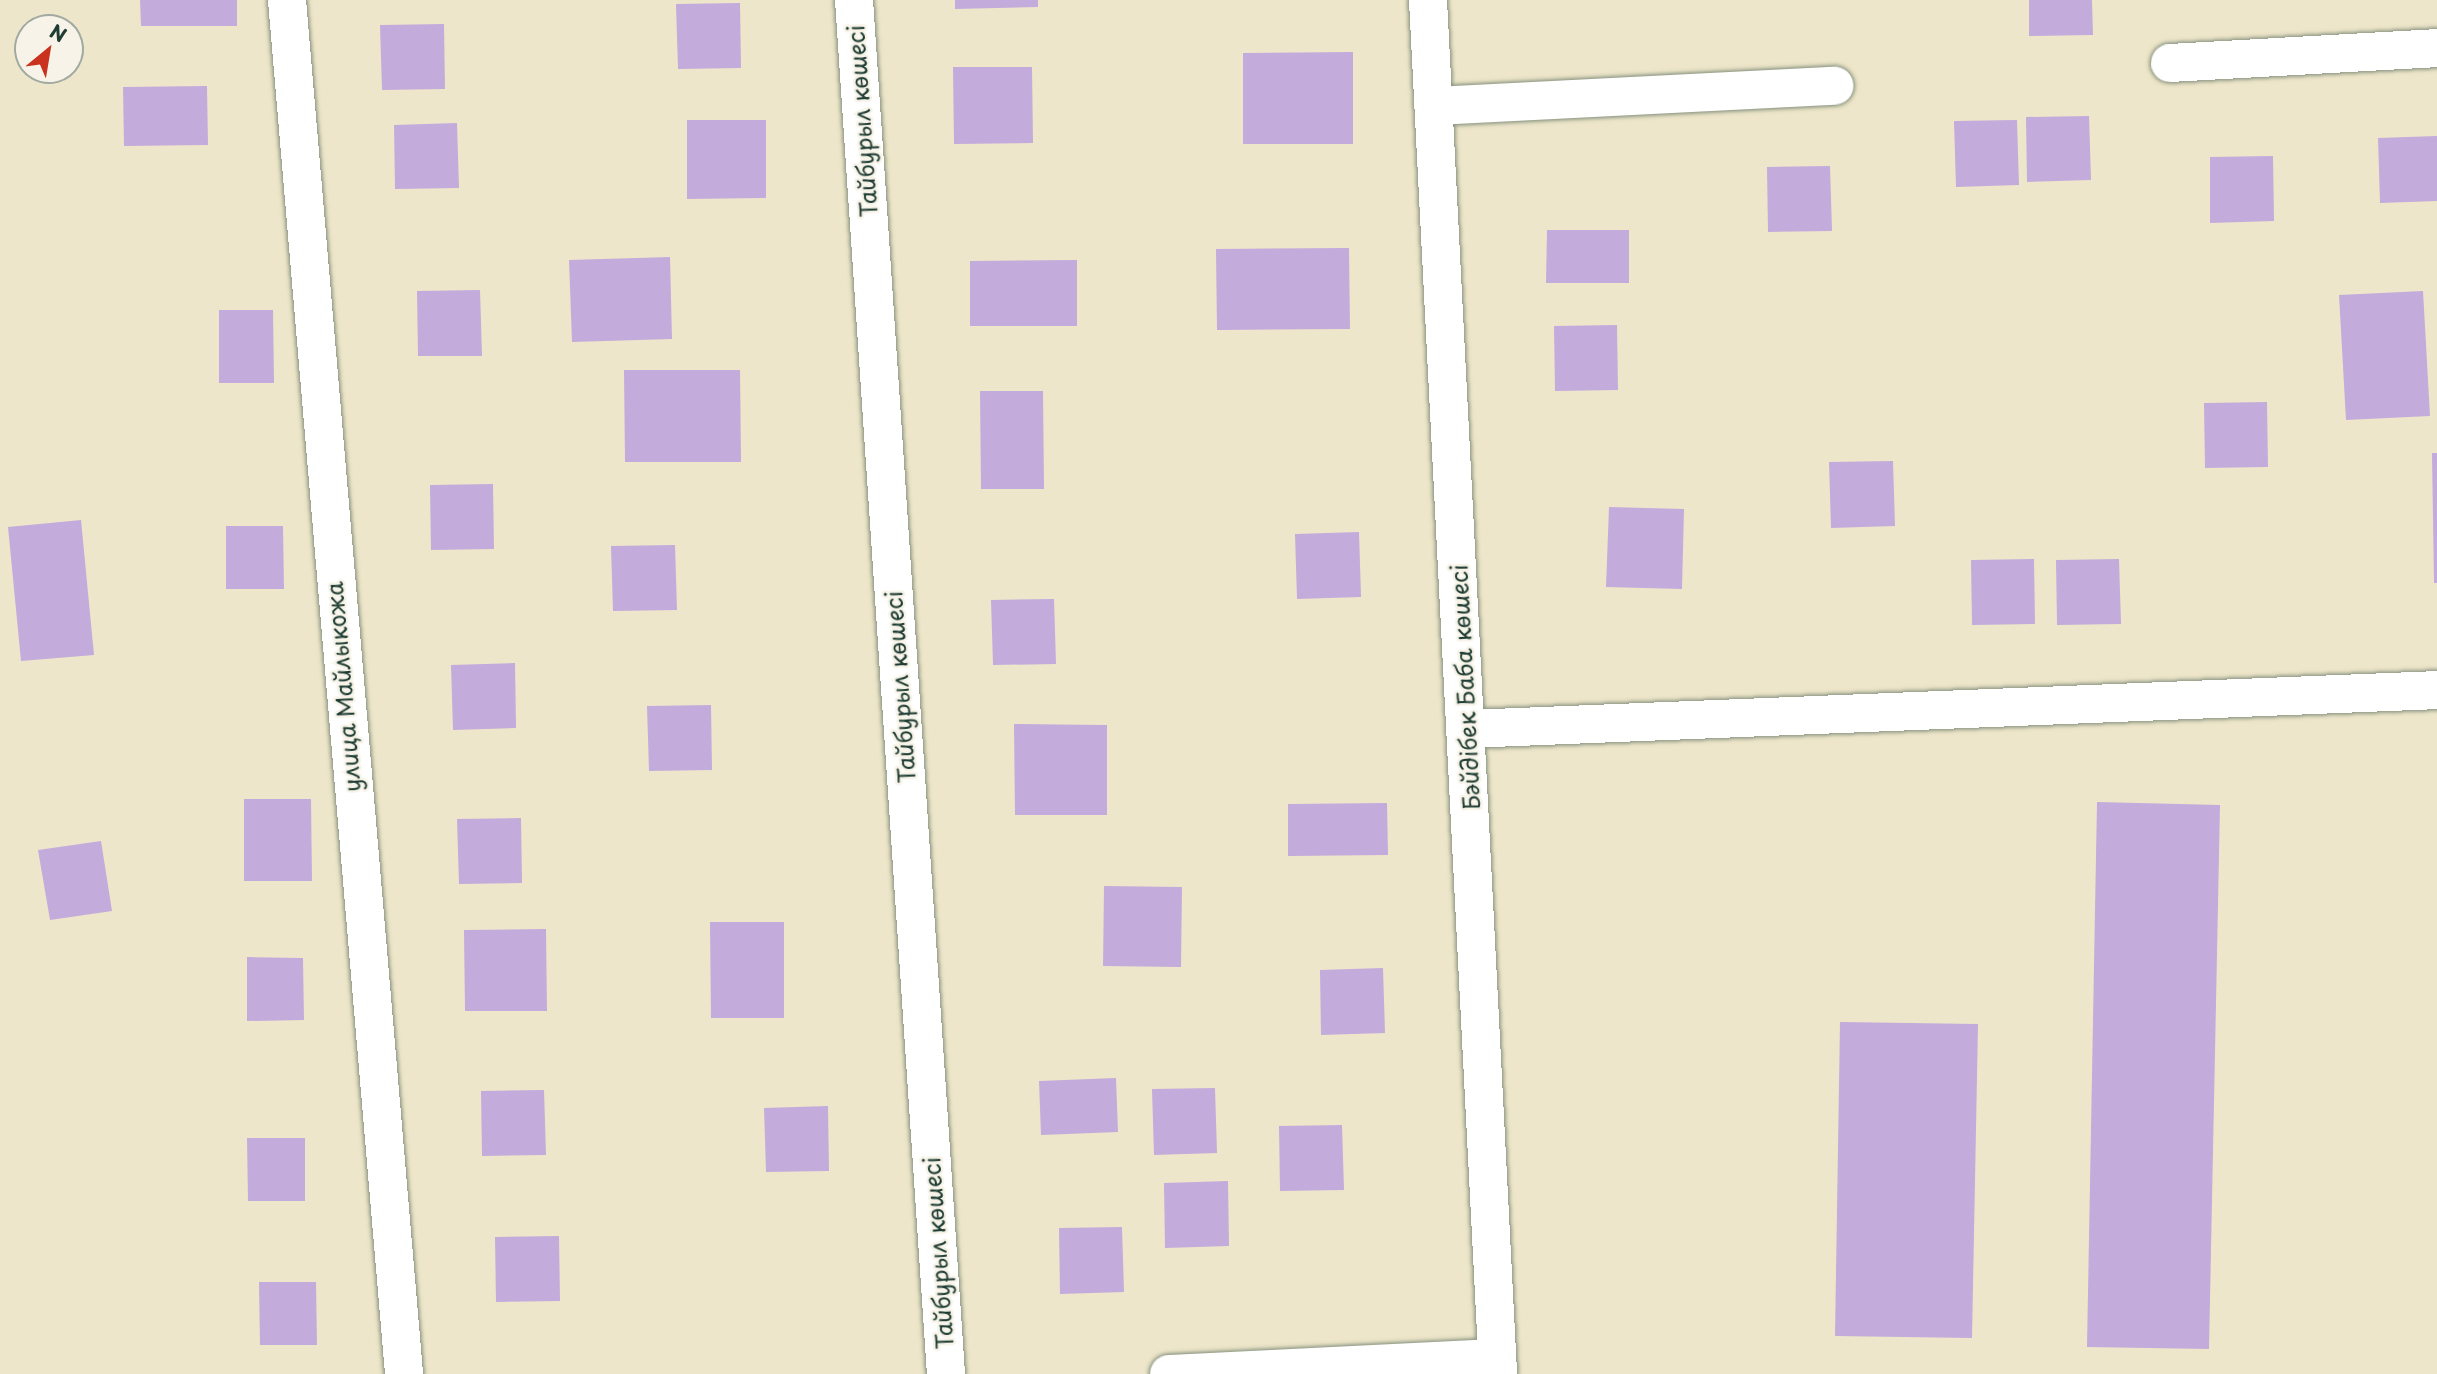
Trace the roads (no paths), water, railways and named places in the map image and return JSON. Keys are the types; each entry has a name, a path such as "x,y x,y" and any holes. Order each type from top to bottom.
{"street":[{"name":"улица Майлыкожа","path":"287,0 404,1374"},
{"name":"Тайбурыл көшесі","path":"854,0 946,1374"},
{"name":"Бәйдібек Баба көшесі","path":"1428,0 1468,729 1498,1366"},
{"path":"2170,63 2437,48"},
{"path":"1434,106 1835,86"},
{"path":"1468,729 2437,690"},
{"path":"1169,1374 1498,1366"}]}
